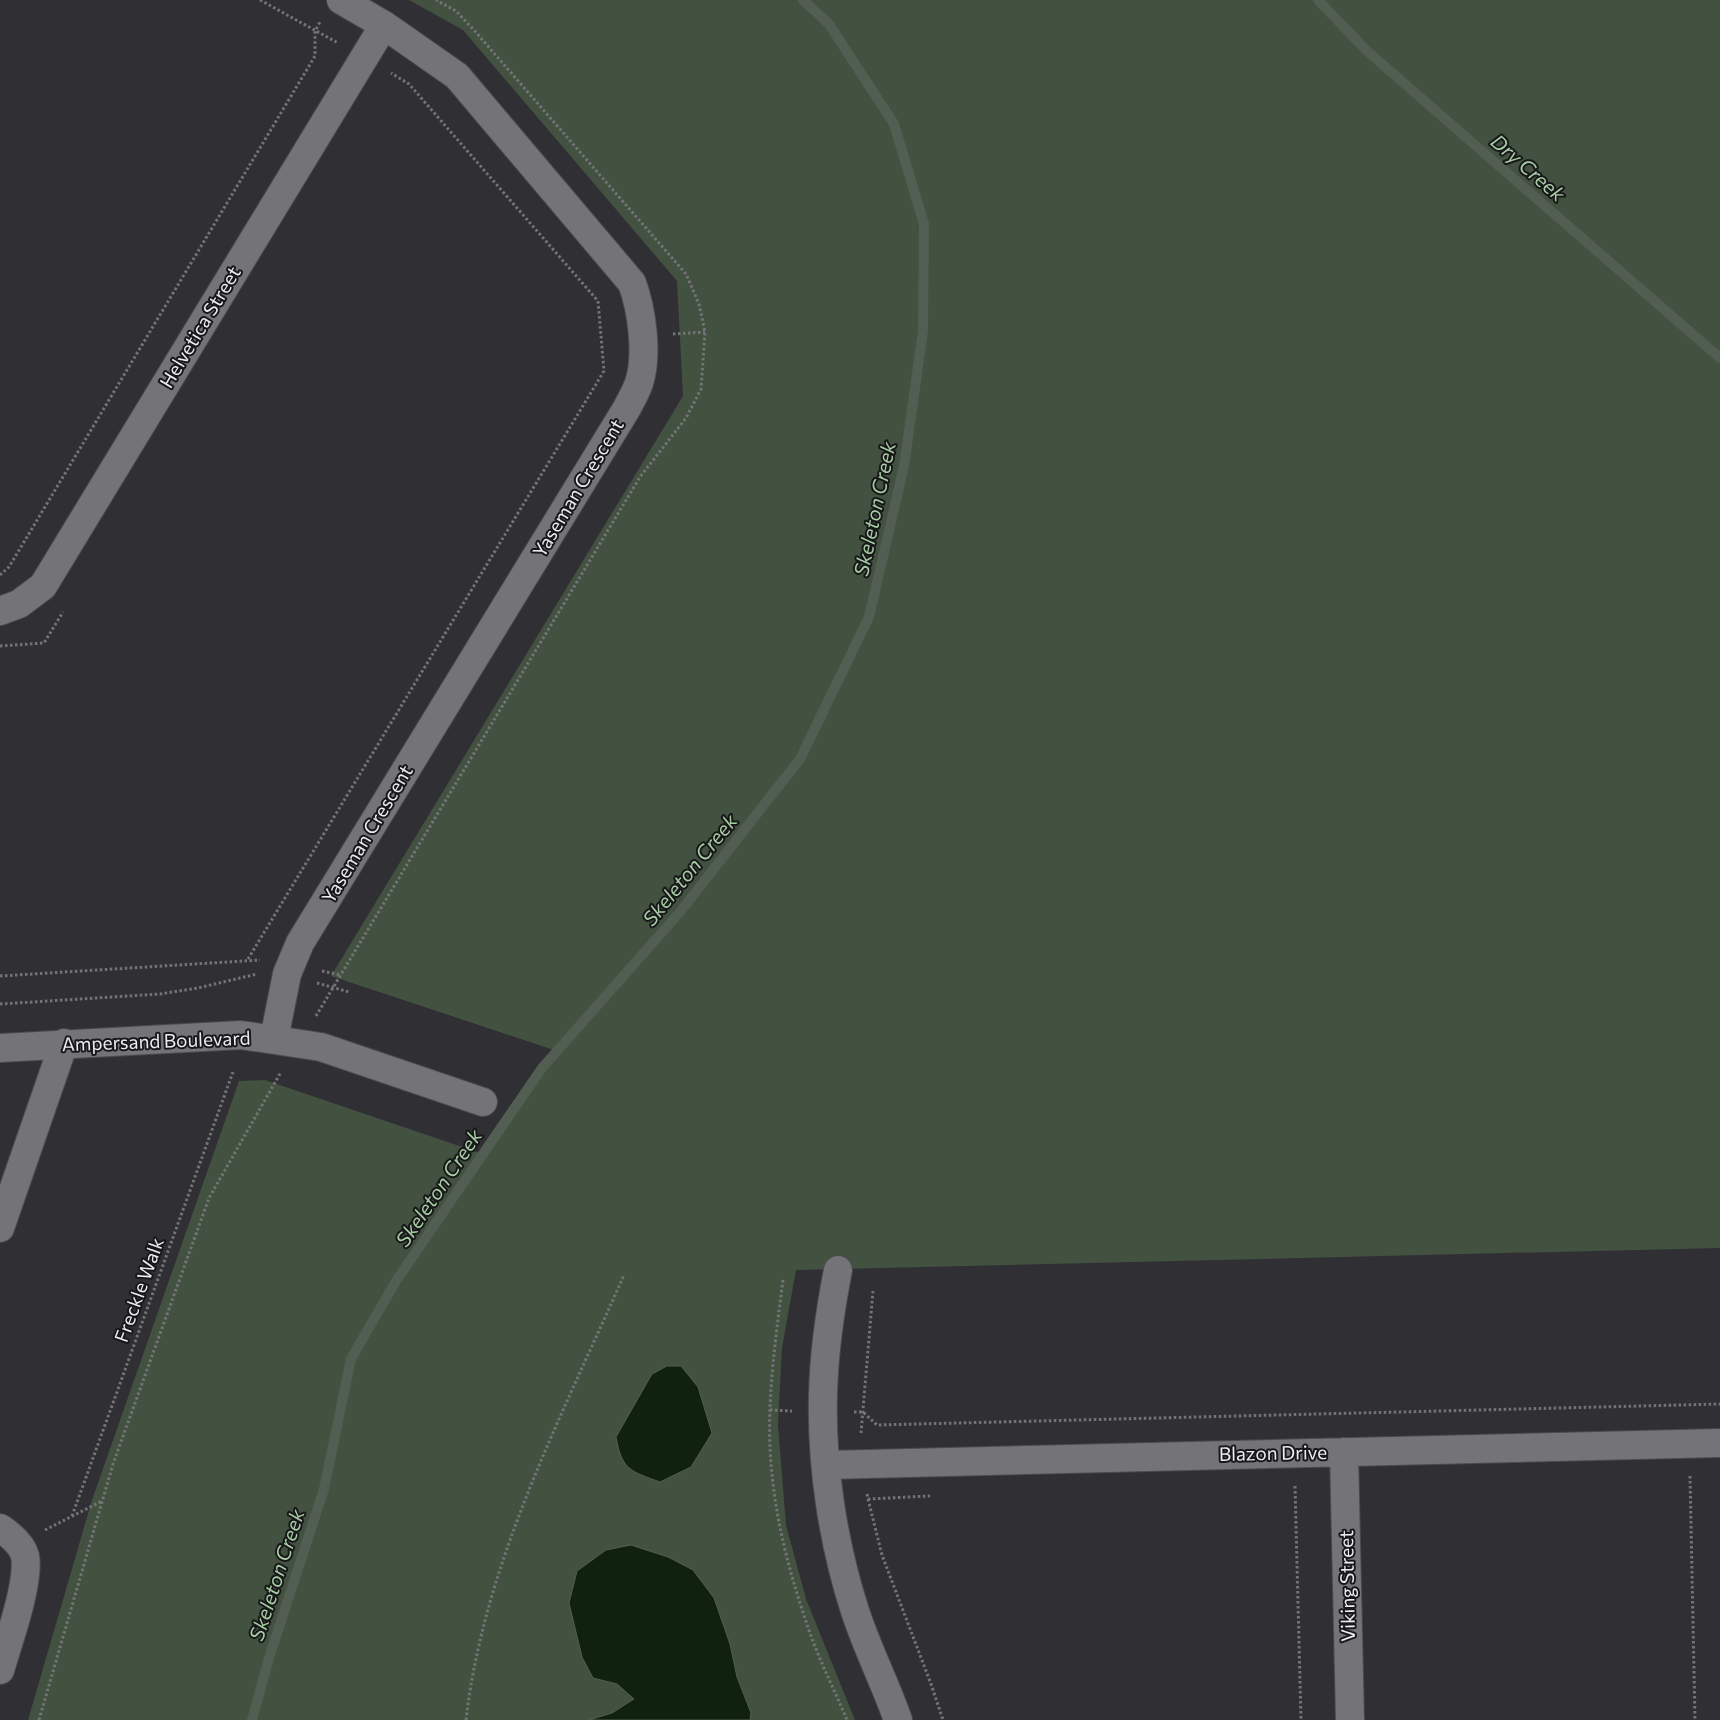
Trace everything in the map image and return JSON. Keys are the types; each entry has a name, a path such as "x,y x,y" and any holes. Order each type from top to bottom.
{"street":[{"name":"Yaseman Crescent","path":"286,1042 287,974 300,944 626,408 639,384 643,363 640,304 632,283 457,76 384,24 333,8"},
{"name":"Helvetica Street","path":"0,610 19,604 43,586 384,24"},
{"name":"Ampersand Boulevard","path":"0,1048 241,1034 321,1047 483,1102"},
{"path":"0,1228 64,1043"},
{"path":"838,1270 828,1326 824,1412 827,1465 834,1519 855,1611 898,1720"},
{"name":"Blazon Drive","path":"827,1465 1720,1443"},
{"name":"Viking Street","path":"1344,1452 1350,1720"},
{"path":"0,1670 22,1593 25,1556 9,1536"}],"path":[{"path":"248,960 604,371 598,301 409,84 260,0"},
{"path":"0,575 9,567 315,56 315,31 333,8"},
{"path":"0,976 262,960"},
{"path":"0,1004 160,994 198,988 252,974 287,974 349,992"},
{"path":"39,1720 113,1464 209,1198 286,1042 323,1004"},
{"name":"Freckle Walk","path":"72,1516 233,1072"},
{"path":"466,1720 482,1633 506,1549 624,1275"},
{"path":"783,1280 774,1351 770,1410 772,1472 779,1525 810,1633 847,1720"},
{"path":"824,1412 863,1412 877,1425 1720,1404"},
{"path":"1690,1476 1696,1720"},
{"path":"1296,1486 1301,1720"},
{"path":"868,1499 882,1555 943,1720"},
{"path":"9,1536 72,1516 103,1501"}],"shaded area":[{"path":"409,0 1720,0 1720,1248 796,1270 782,1348 778,1425 786,1525 806,1599 855,1720 28,1720 92,1500 239,1081 265,1080 483,1154 542,1068 557,1051 331,976 683,396 677,281 463,30"},
{"path":"667,1366 681,1366 698,1387 712,1433 691,1467 660,1482 634,1472 629,1468 621,1456 616,1437 652,1374"},
{"path":"631,1545 668,1557 693,1570 714,1598 730,1644 737,1677 751,1713 750,1720 589,1720 612,1713 634,1699 617,1684 593,1678 582,1657 569,1603 577,1571 606,1550"}],"waterway":[{"name":"Skeleton Creek","path":"252,1720 269,1658 324,1489 351,1359 396,1281 542,1068 680,912 800,759 869,617 904,466 923,331 924,224 894,124 829,24 803,0"},
{"name":"Dry Creek","path":"1318,0 1367,51 1720,358"}]}
